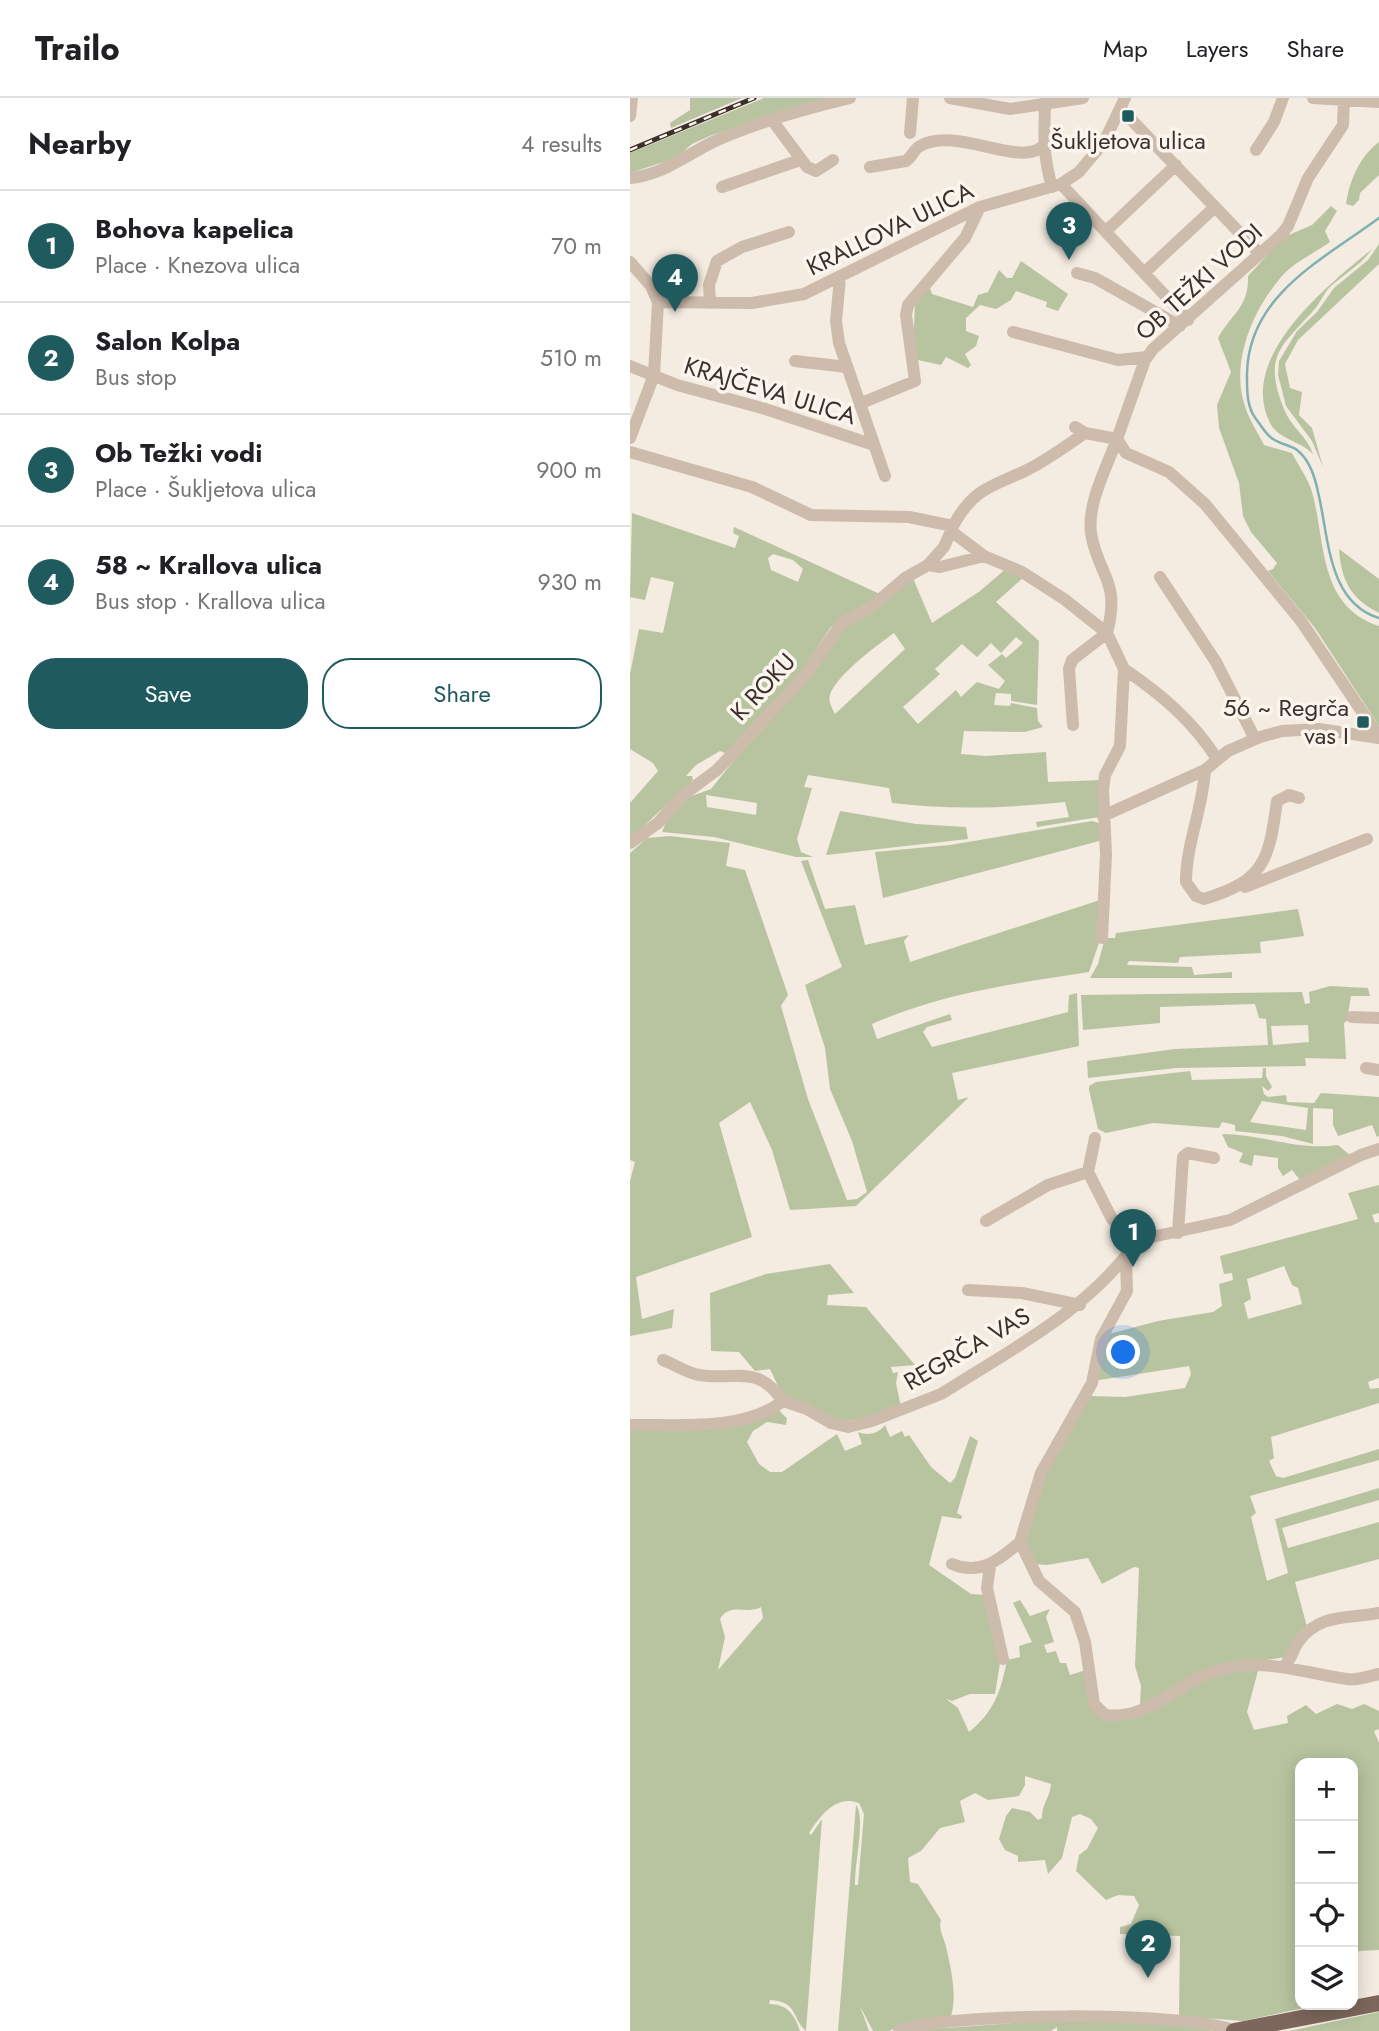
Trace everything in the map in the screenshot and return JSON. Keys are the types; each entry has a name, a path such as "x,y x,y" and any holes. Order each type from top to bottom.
{"main road":[{"path":"1235,2031 1379,2003"}],"street":[{"path":"630,116 632,98"},
{"path":"630,178 659,172 713,142 772,120 850,98"},
{"path":"910,133 913,98"},
{"path":"950,98 991,108 1045,106 1083,98"},
{"path":"1256,150 1274,121 1283,98"},
{"path":"1313,98 1379,102"},
{"name":"OB TEŽKI VODI","path":"1107,633 1112,593 1091,534 1091,522 1097,496 1147,357 1288,226 1308,178 1343,125 1344,99"},
{"path":"1123,104 1260,254"},
{"name":"KRALLOVA ULICA","path":"658,302 752,303 804,294 980,207 1057,186 1094,156 1123,104"},
{"path":"870,167 906,161 916,148 939,140 970,142 1020,152 1038,150 1046,136 1045,106"},
{"path":"772,120 800,160 816,171 833,160"},
{"path":"1042,146 1057,186 1145,272 1184,323"},
{"path":"722,187 800,160"},
{"path":"1106,231 1176,165"},
{"name":"KRAJČEVA ULICA","path":"859,404 915,381 905,315 908,305 965,238 980,207"},
{"path":"1145,272 1215,207"},
{"name":"KRALLOVA ULICA","path":"710,303 709,285 717,261 741,247 789,232"},
{"path":"630,262 651,286 658,302 654,375 630,438"},
{"path":"1077,273 1095,278 1184,323"},
{"path":"840,278 836,321 847,367 885,476"},
{"name":"OB TEŽKI VODI","path":"1013,332 1118,360 1147,357"},
{"path":"795,361 847,367"},
{"path":"630,366 654,375"},
{"name":"KRAJČEVA ULICA","path":"654,375 677,385 762,408 874,445"},
{"name":"K ROKU","path":"630,843 658,823 682,796 717,770 804,677 842,623 870,608 905,578 928,565 944,547 965,505 986,486 1025,471 1081,430 1117,439"},
{"path":"1117,439 1126,453 1169,472 1205,504 1301,621 1379,738"},
{"path":"630,452 752,487 811,515 909,517 952,528 984,556 1033,579 1064,599 1107,633 1124,670 1120,746 1105,775 1103,816 1106,855 1102,938"},
{"path":"928,565 940,567 984,556"},
{"path":"1160,577 1216,662 1255,739"},
{"path":"1073,725 1069,668 1077,654 1107,633"},
{"path":"1124,670 1159,693 1180,716 1194,724 1217,759"},
{"path":"1103,816 1205,770 1217,759 1255,739 1282,731 1319,729 1379,738"},
{"path":"1205,770 1203,801 1188,857 1186,882 1196,896 1204,899 1234,889 1251,887 1367,839"},
{"path":"1234,889 1252,878 1260,867 1277,801 1289,794 1300,798"},
{"path":"1352,1017 1379,1018"},
{"path":"1095,1138 1088,1172 1112,1219 1138,1240 1230,1220 1361,1155 1379,1149"},
{"path":"1178,1233 1183,1157 1188,1153 1214,1158"},
{"path":"986,1221 1048,1185 1088,1172"},
{"path":"952,1564 968,1568 990,1566 1020,1542 1041,1473 1092,1383 1101,1339 1127,1291 1126,1260 1138,1240"},
{"name":"REGRČA VAS","path":"783,1401 807,1409 831,1423 848,1427 872,1421 941,1394 1080,1305 1126,1260"},
{"name":"REGRČA VAS","path":"968,1290 1022,1293 1080,1305"},
{"path":"633,1423 732,1421 757,1416 783,1401 772,1385 757,1376 698,1375 663,1360"},
{"path":"1020,1542 1039,1581 1075,1612 1085,1642 1094,1704 1105,1715 1112,1716 1150,1706 1221,1669 1285,1665 1350,1680 1379,1674"},
{"path":"990,1566 987,1588 1003,1658"},
{"path":"1285,1665 1297,1643 1324,1619 1379,1613"},
{"path":"899,2031 941,2021 1058,2016 1192,2021 1235,2031"}],"green space":[{"path":"690,98 742,98 671,128 670,123 690,110"},
{"path":"764,98 830,98 712,135 692,144 676,158 630,173 630,153"},
{"path":"1379,142 1379,175 1360,193 1359,200 1353,206 1346,204 1356,170 1366,154"},
{"path":"1331,206 1337,211 1325,231 1330,242 1287,271 1271,289 1254,320 1242,355 1241,389 1249,416 1264,445 1292,453 1308,482 1323,551 1335,588 1345,604 1359,617 1379,626 1379,726 1315,628 1268,571 1277,563 1251,532 1243,516 1239,483 1219,428 1217,405 1231,372 1218,338 1246,296 1248,276 1284,237 1312,225"},
{"path":"1379,244 1379,264 1298,340 1285,364 1290,388 1302,392 1299,415 1312,428 1323,467 1312,441 1286,406 1278,375 1279,361 1297,331 1317,312 1334,288 1368,260"},
{"path":"1372,249 1329,288 1316,308 1284,344 1275,364 1275,377 1284,409 1313,454 1284,437 1270,423 1263,398 1266,373 1276,349 1292,325 1332,283"},
{"path":"1021,261 1068,294 1058,311 1046,307 1047,302 1016,291 1011,300 996,309 980,305 966,318 966,331 979,336 976,346 965,354 971,365 968,368 946,357 941,365 918,360 913,347 915,304 929,285 932,294 973,307 978,295 988,292 999,270 1007,278 1012,278"},
{"path":"632,513 735,548 739,536 733,533 734,527 882,595 847,614 831,627 800,674 725,753 720,751 696,765 686,776 692,776 693,780 630,839 630,803 658,771 653,763 630,749 630,674 639,629 663,633 674,582 651,577 645,600 630,597","holes":["773,554 793,560 803,569 798,582 771,570 768,558"]},
{"path":"1339,549 1379,579 1379,613 1369,608 1349,587 1342,570"},
{"path":"1008,567 1024,577 996,602 1039,641 1037,705 1011,701 1011,694 996,693 994,705 1010,706 1011,703 1037,708 1038,721 1043,727 1025,732 964,731 961,754 986,756 1046,752 1048,782 1103,780 1099,817 1037,827 1036,822 1069,817 1065,802 979,807 892,803 889,788 808,775 804,787 812,788 797,839 801,852 813,857 796,857 714,837 662,832 666,822 689,797 711,789 831,639 912,576 932,623 980,591","holes":["894,633 905,649 835,714 830,698 836,685 859,660","1016,637 1023,643 1006,658 1002,654 988,665 1005,681 999,689 977,682 961,697 956,690 918,724 903,707 940,674 935,669 962,644 977,657 991,643 1001,653","706,795 757,803 756,815 707,807"]},
{"path":"840,811 916,824 966,827 968,839 826,855"},
{"path":"1092,821 1099,823 1103,840 883,898 875,852 950,845"},
{"path":"670,836 730,843 726,866 745,870 788,995 781,1006 808,1099 847,1200 857,1199 867,1192 852,1141 830,1089 825,1048 805,985 842,967 801,861 808,860 825,909 855,905 865,945 909,935 904,941 910,962 1103,899 1101,937 1089,972 1006,985 952,997 872,1024 877,1039 950,1014 952,1020 927,1027 923,1032 932,1047 1068,1012 1069,995 1077,993 1079,1046 952,1073 958,1100 969,1097 856,1206 790,1210 772,1150 750,1102 719,1123 752,1237 636,1277 642,1319 674,1309 672,1328 630,1336 630,1181 635,1162 630,1160 630,853 647,838"},
{"path":"1298,909 1304,936 1260,942 1261,953 1180,957 1178,963 1129,961 1127,965 1192,967 1194,975 1232,972 1232,978 1090,978 1098,964 1105,938 1115,938 1116,933"},
{"path":"1330,986 1368,988 1370,996 1351,996 1347,1021 1344,1023 1346,1059 1305,1058 1306,1066 1176,1068 1088,1078 1087,1061 1175,1049 1268,1045 1266,1019 1259,1018 1255,1004 1160,1007 1160,1023 1083,1030 1081,995 1302,992 1305,1004 1310,1003 1309,992","holes":["1308,1025 1309,1042 1273,1045 1271,1026"]},
{"path":"1263,1068 1266,1068 1266,1076 1272,1087 1268,1091 1262,1086 1264,1094 1268,1097 1286,1095 1287,1102 1314,1103 1321,1093 1379,1097 1379,1136 1377,1137 1372,1125 1338,1136 1333,1125 1333,1109 1313,1108 1313,1144 1282,1136 1235,1131 1235,1125 1222,1122 1219,1128 1153,1123 1106,1133 1098,1129 1089,1090 1089,1086 1096,1082 1190,1071 1192,1080 1262,1078","holes":["1262,1101 1308,1108 1306,1130 1250,1122"]},
{"path":"1222,1134 1309,1146 1338,1145 1351,1156 1300,1180 1292,1170 1283,1176 1278,1168 1278,1158 1254,1155 1252,1166 1239,1162 1243,1153 1228,1147"},
{"path":"1379,1185 1379,1213 1372,1215 1375,1223 1379,1222 1379,1378 1368,1382 1370,1389 1379,1388 1379,1403 1271,1437 1274,1458 1269,1461 1276,1476 1283,1478 1379,1449 1379,1460 1250,1496 1256,1513 1251,1517 1267,1581 1288,1573 1275,1519 1379,1488 1379,1500 1282,1528 1288,1548 1379,1522 1379,1559 1295,1582 1307,1627 1286,1657 1239,1664 1163,1698 1140,1704 1141,1686 1135,1666 1139,1568 1134,1567 1102,1584 1088,1558 1047,1565 1033,1564 1024,1538 1043,1479 1091,1396 1125,1397 1185,1388 1191,1374 1189,1366 1097,1379 1102,1347 1109,1334 1158,1321 1213,1312 1222,1306 1219,1284 1233,1280 1232,1273 1224,1274 1220,1256 1358,1219 1348,1193","holes":["1284,1266 1292,1285 1298,1288 1302,1304 1248,1319 1244,1303 1251,1299 1247,1279"]},
{"path":"830,1264 854,1293 828,1295 827,1305 866,1307 915,1365 891,1367 893,1373 898,1372 896,1383 901,1407 872,1417 840,1422 784,1399 770,1369 755,1371 739,1352 711,1351 710,1293 766,1274"},
{"path":"777,1409 787,1418 786,1425 767,1422 753,1431 747,1442 759,1464 770,1472 782,1472 837,1434 845,1451 862,1444 858,1432 872,1433 885,1425 890,1437 902,1431 905,1437 909,1435 931,1467 950,1483 955,1478 970,1436 978,1441 957,1513 962,1516 961,1519 942,1516 929,1565 971,1594 985,1595 1001,1657 995,1694 970,1694 952,1701 946,1699 958,1708 969,1732 985,1717 995,1700 1007,1660 1020,1657 1019,1646 1032,1642 1013,1603 1020,1600 1030,1616 1050,1609 1046,1617 1054,1642 1044,1645 1047,1653 1056,1651 1060,1663 1066,1663 1070,1675 1086,1670 1091,1693 1116,1718 1208,1676 1259,1667 1247,1712 1254,1730 1288,1723 1287,1716 1306,1705 1316,1714 1337,1704 1352,1709 1364,1704 1379,1711 1379,1729 1374,1731 1379,1743 1379,1950 1358,1952 1358,1758 1295,1758 1295,2010 1243,2021 1179,2016 1180,1936 1120,1934 1120,1927 1131,1924 1139,1905 1134,1896 1118,1895 1106,1900 1076,1871 1079,1855 1087,1849 1098,1828 1091,1819 1080,1814 1072,1817 1062,1858 1048,1874 1045,1860 1018,1862 1018,1856 1005,1850 999,1839 1006,1816 1012,1808 1030,1812 1038,1820 1042,1818 1050,1789 1051,1784 1025,1776 1025,1785 1019,1796 988,1800 975,1793 960,1801 965,1822 940,1828 921,1851 908,1858 910,1882 918,1884 941,1920 953,1983 950,2019 908,2022 889,2031 873,2031 860,2006 869,2031 838,2031 856,1805 860,1831 855,1885 858,1885 864,1814 859,1803 851,1801 830,1808 809,1833 811,1835 822,1819 806,2031 790,2007 770,2000 769,2004 789,2011 800,2031 630,2031 630,1428 697,1426","holes":["761,1607 763,1618 718,1670 725,1637 720,1619 729,1611"]},
{"path":"1379,2012 1379,2031 1289,2031"},
{"path":"1043,2021 1169,2022 1213,2031 1057,2031 1057,2027 1051,2031 906,2031"}],"waterway":[{"path":"1379,218 1314,264 1275,300 1261,321 1251,345 1247,373 1249,403 1256,419 1270,437 1302,454 1311,469 1317,486 1328,547 1340,583 1349,598 1362,610 1379,618"}],"railway":[{"path":"630,150 754,98"}],"place":[{"name":"Šukljetova ulica","path":"1128,116"},
{"name":"Ob Težki vodi","path":"1069,260"},
{"name":"58 ~ Krallova ulica","path":"675,312"},
{"name":"56 ~ Regrča vas I","path":"1363,722"},
{"name":"Bohova kapelica","path":"1133,1267"},
{"name":"Salon Kolpa","path":"1148,1978"}]}
